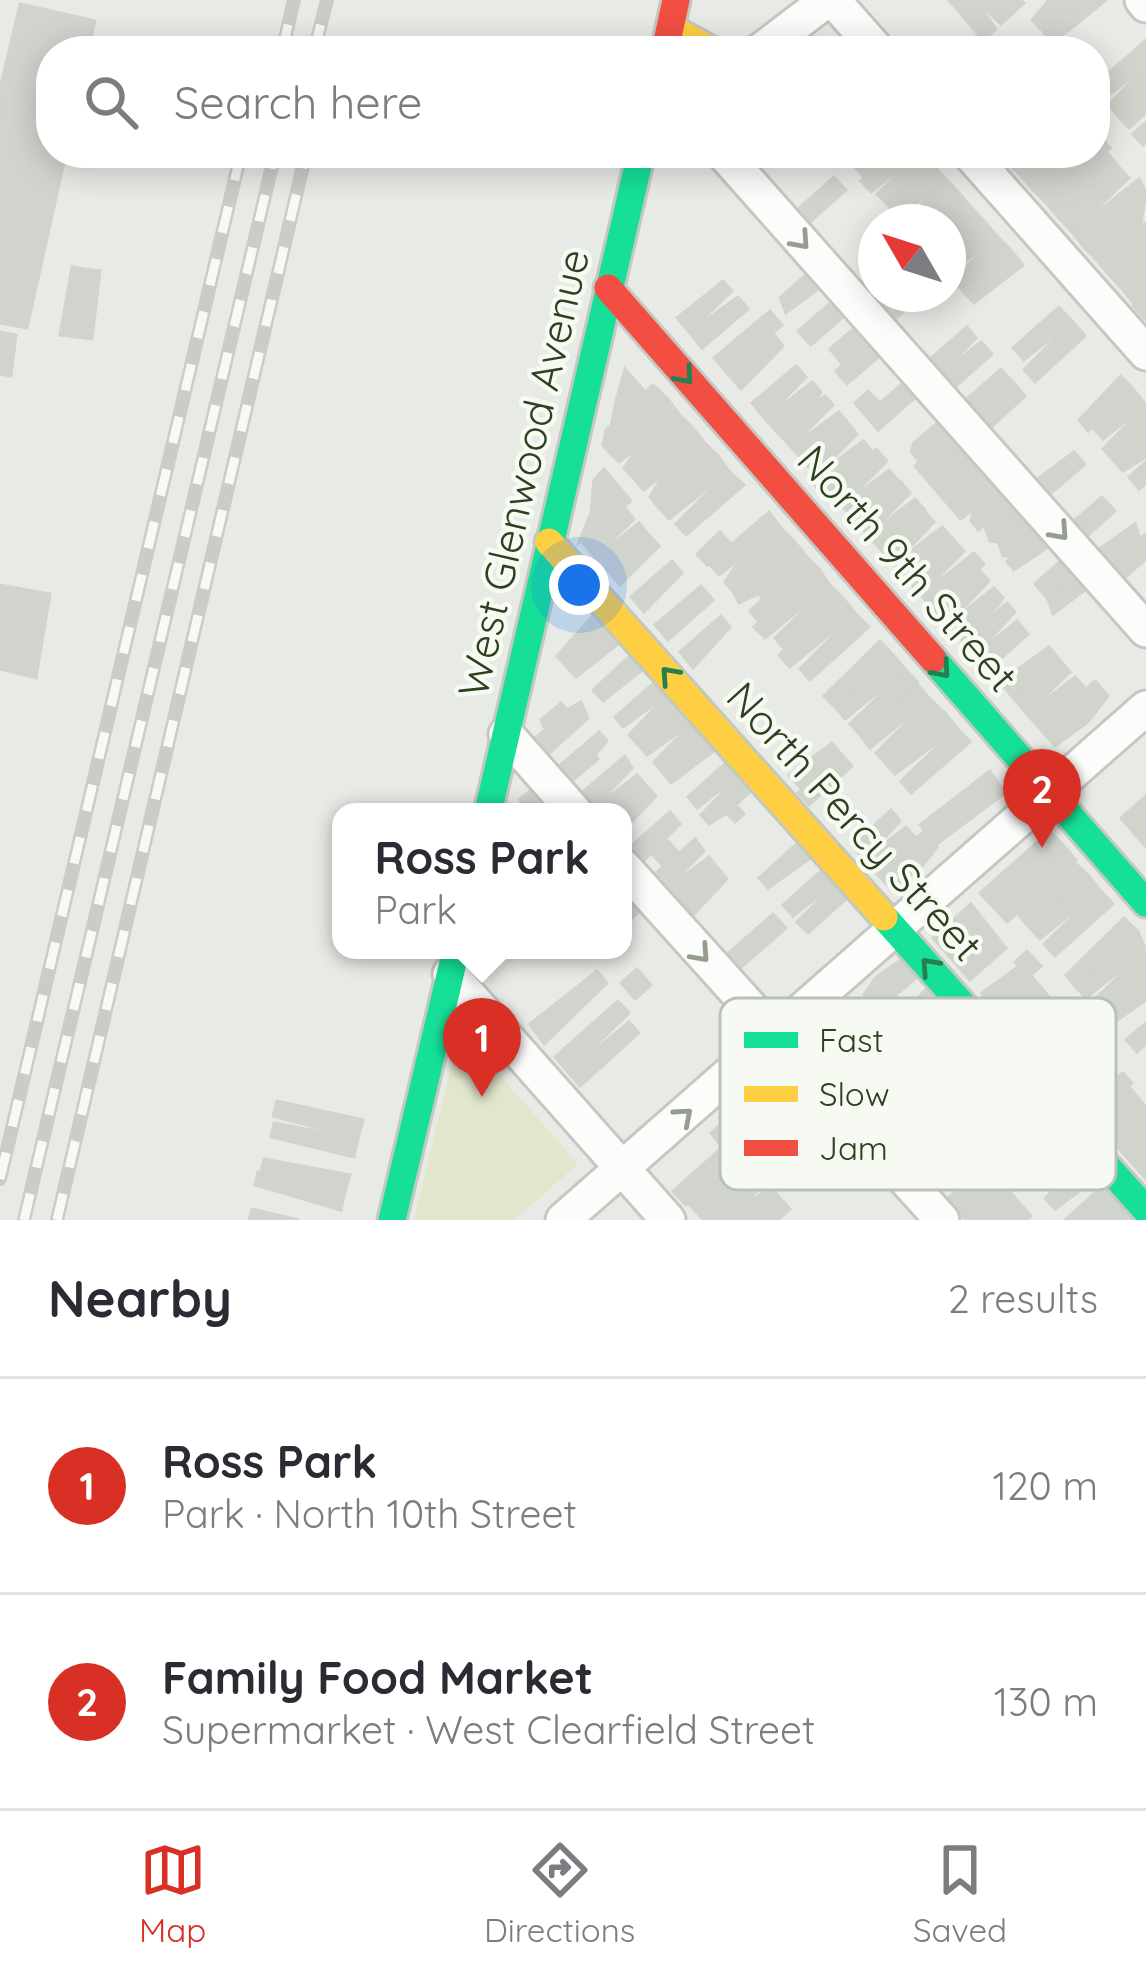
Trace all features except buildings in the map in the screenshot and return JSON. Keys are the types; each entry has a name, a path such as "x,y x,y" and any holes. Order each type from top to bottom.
{"street":[{"path":"781,36 830,0 864,36"},
{"name":"West Glenwood Avenue","path":"490,803 608,288 641,168"},
{"path":"736,168 1146,630"},
{"path":"982,168 1146,352"},
{"name":"North 9th Street","path":"608,288 1146,903"},
{"name":"North Percy Street","path":"549,542 957,998"},
{"path":"819,998 1146,707"},
{"path":"506,734 567,803"},
{"path":"632,876 743,998"},
{"path":"453,962 668,1220"},
{"path":"392,1220 453,962"},
{"path":"563,1220 720,1085"},
{"name":"North Percy Street","path":"1116,1176 1146,1210"},
{"path":"915,1190 942,1220"}],"green space":[{"path":"460,1030 578,1164 514,1220 414,1220"}],"railway":[{"path":"286,36 294,0"},
{"path":"318,36 327,0"},
{"path":"0,1179 237,168"},
{"path":"24,1220 271,168"},
{"path":"57,1220 302,168"}],"traffic: fast":[{"path":"490,803 638,168"},
{"path":"933,659 1146,903"},
{"path":"884,917 956,998"},
{"path":"392,1220 454,959"},
{"path":"1116,1176 1146,1210"}],"traffic: slow":[{"path":"670,28 685,36"},
{"path":"549,542 884,917"}],"traffic: jam":[{"path":"668,36 676,0"},
{"path":"608,288 933,659"}],"place":[{"name":"Family Food Market","path":"1042,848"},
{"name":"Ross Park","path":"482,1097"}]}
